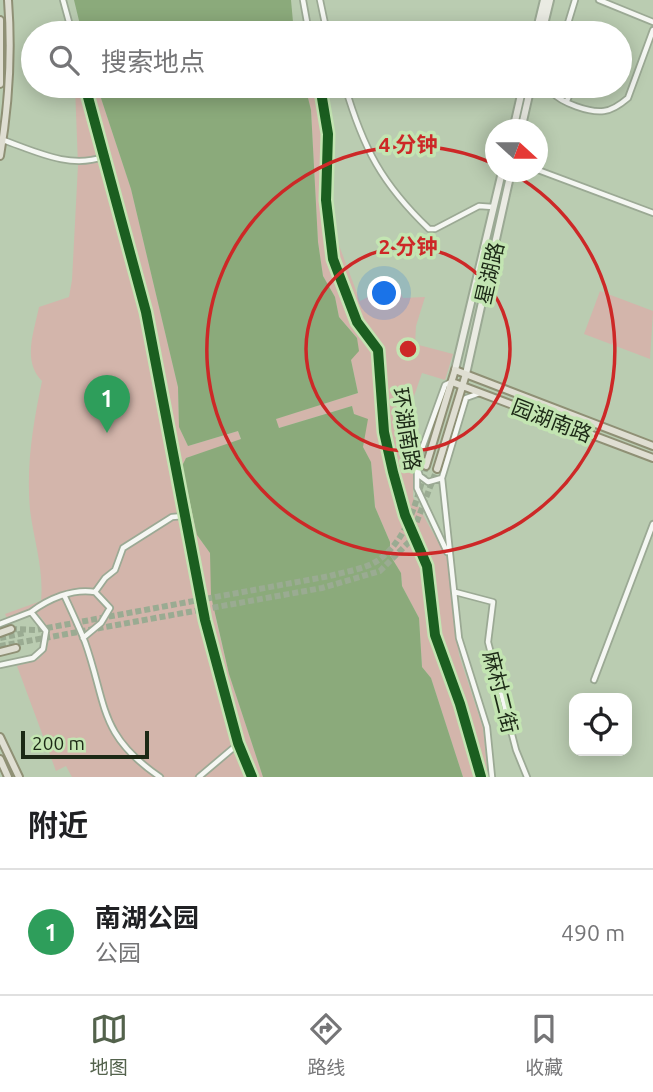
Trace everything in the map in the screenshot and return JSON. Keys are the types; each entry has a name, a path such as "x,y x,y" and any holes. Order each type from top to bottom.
{"main road":[{"path":"0,156 9,73 8,0"},
{"path":"539,21 544,0"},
{"path":"545,21 550,0"},
{"path":"0,20 0,84"},
{"path":"516,119 520,98"},
{"path":"524,119 528,98"},
{"name":"星湖路","path":"455,370 500,182"},
{"name":"星湖路","path":"466,374 509,182"},
{"path":"426,466 455,370"},
{"name":"园湖南路","path":"455,370 653,446"},
{"path":"437,469 466,374"},
{"name":"园湖南路","path":"452,382 653,458"},
{"path":"0,632 11,629"},
{"path":"0,652 16,648"},
{"path":"0,737 19,777"},
{"path":"0,759 8,777"}],"street":[{"path":"63,0 69,21"},
{"path":"303,0 307,21"},
{"path":"320,0 324,21"},
{"path":"569,21 575,0"},
{"path":"599,0 653,22"},
{"path":"632,87 653,30"},
{"path":"88,98 146,312 205,620 238,744 252,777"},
{"name":"环湖南路","path":"322,98 328,134 326,200 333,259 358,322 378,350 384,432 393,472 405,515 427,566 435,635 460,704 481,777"},
{"path":"350,98 379,175 429,229 435,229 479,206 494,207"},
{"path":"560,98 601,112 620,105 628,98"},
{"path":"3,140 57,159 81,161 103,157"},
{"path":"548,174 653,213"},
{"path":"449,556 417,488 416,465 445,385 452,382"},
{"path":"483,393 466,398 442,478 459,638 487,727 492,777"},
{"path":"416,465 420,476 428,482 442,478"},
{"path":"95,592 115,570 123,548 172,517 184,516"},
{"path":"594,680 653,524"},
{"path":"0,624 31,612 46,601 77,592 95,592 110,608 101,623 83,638"},
{"name":"麻村二街","path":"455,592 494,602 488,642 516,750 527,777"},
{"path":"65,597 83,638 99,700 118,740 160,777"},
{"path":"0,665 33,658 44,649 46,631 31,612"},
{"path":"200,777 238,744"}],"shaded area":[{"path":"74,0 291,0 293,21 79,21"},
{"path":"75,98 101,98 131,189 178,387 179,427 188,446 238,431 241,440 186,458 182,467 197,535 210,553 216,620 229,674 263,777 72,777 66,766 56,771 17,666 39,659 49,642 48,631 38,614 7,618 5,614 41,601 41,578 30,510 29,477 33,429 42,381 32,365 31,346 39,307 69,297 78,165"},
{"path":"101,98 308,98 311,110 318,242 323,276 335,297 339,317 357,338 359,351 351,360 358,393 276,419 279,428 352,406 354,414 368,419 363,447 371,462 375,507 390,542 390,555 401,573 402,586 419,618 422,667 431,678 463,777 263,777 229,674 211,596 210,553 197,535 182,466 186,458 241,439 238,431 188,446 179,427 178,387 131,189"},
{"path":"308,98 324,98 329,138 331,224 360,301 396,283 403,298 425,297 416,326 415,344 453,354 445,380 422,373 396,448 397,452 414,460 413,497 447,558 459,655 483,728 488,777 463,777 431,678 422,667 419,618 402,586 401,573 390,555 390,542 375,507 371,462 363,447 352,406 279,428 275,419 358,393 351,360 357,338 339,317 335,297 323,276 318,242 311,110"},
{"path":"600,291 653,311 650,359 584,334"}],"tunnel":[{"path":"11,629 36,630 330,576 367,566 388,552 404,531 426,466"},
{"path":"0,646 322,588 380,571 409,542 437,469"},
{"path":"0,638 24,633"}],"cycle path":[{"path":"88,98 146,312 205,620 238,743 252,777"},
{"path":"322,98 328,134 326,200 333,259 357,322 378,350 384,432 393,472 405,515 427,566 435,635 460,704 481,777"}],"place":[{"name":"南湖公园","path":"107,433"}]}
